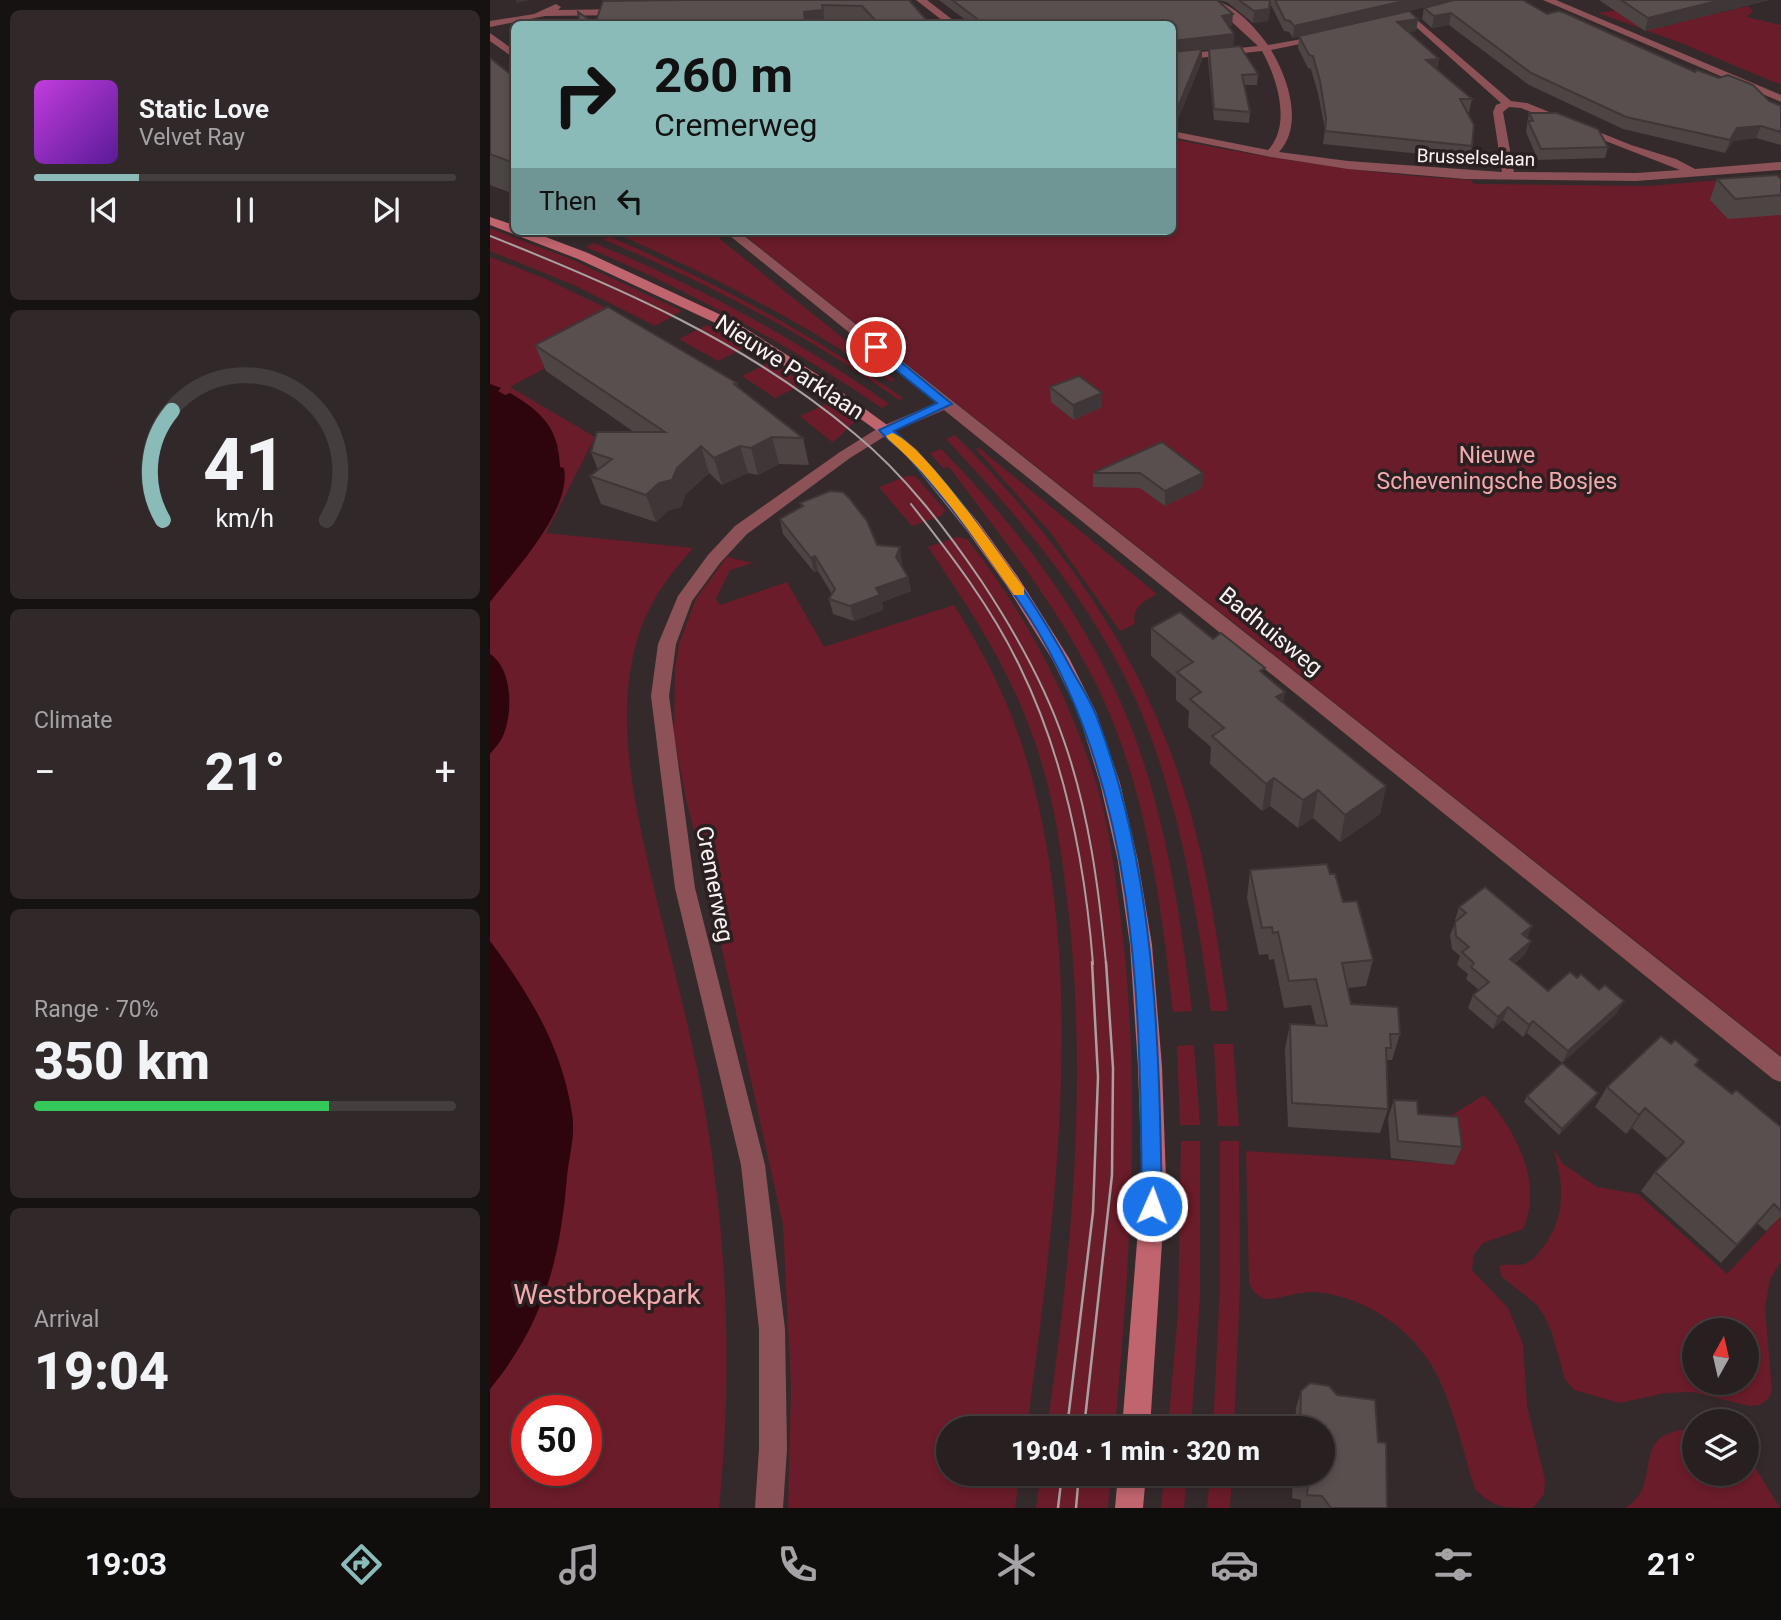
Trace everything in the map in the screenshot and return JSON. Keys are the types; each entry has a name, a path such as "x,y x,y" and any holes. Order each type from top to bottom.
{"main road":[{"name":"Nieuwe Parklaan","path":"490,221 511,228"},
{"name":"Nieuwe Parklaan","path":"530,235 583,256 729,324 813,378 912,453 973,527 1038,620 1087,712 1111,783 1128,861 1141,945 1154,1180 1137,1416"},
{"path":"1129,1508 1131,1486"}],"street":[{"path":"921,0 949,21"},
{"path":"1213,0 1265,48 1281,83 1286,134 1271,154"},
{"path":"1548,0 1781,99"},
{"path":"544,13 566,2"},
{"path":"491,23 544,13 630,12"},
{"path":"1396,20 1414,15 1508,104"},
{"path":"491,23 511,39"},
{"path":"1176,58 1265,48 1335,35"},
{"path":"490,36 511,53"},
{"path":"1509,177 1498,112 1500,107 1508,104 1523,106 1627,147 1672,161 1695,174"},
{"name":"Brusselselaan","path":"1176,135 1271,154 1388,170 1509,177 1695,174 1781,166"},
{"name":"Badhuisweg","path":"735,235 1781,1071"},
{"name":"Cremerweg","path":"769,1508 773,1449 772,1329 753,1165 685,888 660,696 667,644 684,600 714,559 741,530 845,455 885,430 946,404"}],"green space":[{"path":"1748,6 1753,11 1746,17 1781,25 1781,85 1681,43 1598,13 1626,9 1663,27 1702,17 1707,13 1711,15"},
{"name":"Nieuwe Scheveningsche Bosjes","path":"1176,140 1322,165 1472,180 1473,184 1649,186 1781,175 1781,1056 744,235 1176,235"},
{"path":"490,228 573,260 682,311 655,326 576,286 490,251"},
{"path":"637,235 715,235 895,380 891,382 762,304 626,238"},
{"path":"611,237 761,310 832,351 903,398 899,400 828,353 755,311 602,239"},
{"path":"594,243 671,277 746,315 818,357 889,404 882,408 811,362 738,320 586,247"},
{"name":"Westbroekpark","path":"490,257 546,279 633,321 510,387 595,437 546,533 693,548 661,590 642,624 631,669 627,734 635,800 691,1042 715,1176 724,1271 727,1366 719,1508 490,1508"},
{"path":"707,325 746,347 718,361 679,339"},
{"path":"771,362 799,380 799,386 775,398 742,376"},
{"path":"826,404 835,404 857,421 832,442 800,416"},
{"path":"955,435 1040,528 1077,577 1110,626 1138,679 1163,734 1184,792 1201,854 1228,1011 1211,1011 1181,840 1158,756 1125,677 1088,612 1067,582 1021,522 946,439"},
{"path":"979,448 1157,594 1137,609 1135,624 1120,631 1050,532 976,449"},
{"path":"941,449 996,509 1047,574 1091,644 1127,717 1152,788 1161,825 1176,899 1192,1011 1173,1012 1149,843 1127,761 1113,721 1080,653 1045,598 949,467 943,468 930,453"},
{"path":"907,476 915,476 945,510 941,516 912,526 879,487"},
{"path":"957,537 967,539 1007,594 1041,652 1070,713 1094,776 1104,812 1121,921 1131,1048 1132,1174 1116,1416 1049,1416 1070,1233 1077,1102 1074,972 1068,907 1054,815 1037,748 1009,679 971,612 928,547"},
{"path":"727,557 753,563 730,570 716,599 720,605 787,582 824,647 954,605 976,641 1012,718 1026,758 1045,839 1057,922 1061,1092 1048,1263 1029,1416 936,1416 936,1486 1018,1486 1015,1508 788,1508 791,1386 783,1225 707,881 686,799 674,735 675,669 679,644 696,599"},
{"path":"1214,1044 1233,1044 1239,1126 1218,1126"},
{"path":"1194,1045 1200,1125 1180,1125 1177,1046"},
{"path":"1484,1095 1515,1140 1528,1175 1529,1211 1523,1229 1483,1243 1474,1254 1472,1270 1508,1308 1523,1344 1527,1406 1545,1480 1544,1494 1533,1508 1500,1506 1475,1489 1454,1418 1438,1377 1416,1345 1388,1319 1335,1295 1316,1292 1264,1299 1255,1293 1249,1283 1246,1151 1454,1164 1451,1134 1425,1132"},
{"path":"1181,1141 1200,1141 1200,1296 1192,1416 1169,1416 1178,1313"},
{"path":"1220,1141 1239,1141 1240,1284 1234,1416 1214,1416 1220,1287"},
{"path":"1553,1148 1563,1164 1597,1187 1638,1194 1727,1274 1781,1216 1781,1261 1770,1279 1765,1309 1772,1391 1768,1399 1759,1405 1750,1406 1704,1395 1759,1395 1759,1318 1682,1318 1682,1392 1665,1393 1620,1403 1574,1390 1565,1379 1544,1315 1536,1304 1502,1277 1499,1266 1527,1263 1548,1240 1561,1203 1560,1176"},
{"path":"1682,1431 1682,1486 1759,1486 1759,1474 1780,1508 1625,1508 1637,1498 1644,1486 1652,1449 1660,1439"},
{"path":"1039,1486 1110,1486 1108,1508 1036,1508"},
{"path":"1163,1486 1186,1486 1184,1508 1161,1508"},
{"path":"1209,1486 1231,1486 1230,1508 1207,1508"}],"shaded area":[{"path":"490,384 501,388 498,391 505,395 510,393 521,400 547,422 556,442 560,467 564,468 564,485 559,502 539,539 490,602"},
{"path":"490,654 498,661 507,680 509,704 503,736 490,754"},
{"path":"490,941 518,981 552,1043 567,1089 573,1129 560,1236 546,1289 524,1340 490,1389"}],"building":[{"path":"909,0 927,21 876,21 862,6 822,5 823,10 804,12 805,21 596,21 603,1"},
{"path":"952,0 1217,0 1233,14 1222,16 1234,34 1176,41 1176,21 980,21"},
{"path":"1239,0 1270,0 1269,9 1254,11"},
{"path":"1275,0 1408,0 1294,26 1285,20"},
{"path":"1454,0 1523,0 1547,14 1559,11 1565,13 1695,72 1697,70 1719,78 1728,75 1753,85 1769,101 1781,106 1781,132 1761,126 1737,128 1730,140 1626,117 1531,73 1451,13 1434,16 1424,8"},
{"path":"1621,0 1721,0 1648,18"},
{"path":"1409,11 1418,19 1397,22 1439,59 1426,60 1472,99 1460,99 1474,125 1472,146 1325,131 1326,118 1320,81 1313,56 1309,55 1299,36"},
{"path":"578,12 591,21 580,21"},
{"path":"1240,46 1258,74 1242,75 1250,112 1214,109 1209,49"},
{"path":"1202,49 1178,107 1176,107 1176,52"},
{"path":"490,58 511,75 511,162 490,154"},
{"path":"1529,113 1557,113 1598,129 1608,147 1541,149 1528,121 1533,121"},
{"path":"1777,175 1781,179 1781,195 1735,199 1717,179"},
{"path":"608,307 737,383 734,384 803,438 772,437 751,448 740,446 714,458 701,446 677,468 672,480 659,483 646,495 590,476 612,459 591,452 597,432 665,432 535,345"},
{"path":"1079,376 1102,393 1073,405 1050,387"},
{"path":"1162,442 1203,473 1165,491 1140,473 1093,473"},
{"path":"830,491 843,492 849,498 867,521 877,545 900,547 896,557 908,577 876,588 880,595 850,606 829,599 835,589 815,556 811,558 780,519 803,506 800,503"},
{"path":"1180,612 1213,639 1221,633 1265,668 1260,671 1285,692 1276,697 1386,786 1345,815 1318,790 1303,800 1274,778 1266,784 1212,736 1224,728 1190,699 1201,692 1177,672 1193,662 1151,628"},
{"path":"1327,864 1330,874 1335,874 1343,902 1357,901 1373,960 1342,963 1351,1004 1398,1007 1400,1034 1390,1034 1391,1048 1386,1048 1388,1109 1292,1103 1290,1024 1327,1026 1316,979 1289,981 1278,932 1273,933 1272,927 1262,928 1250,870"},
{"path":"1485,887 1532,926 1522,934 1531,941 1510,959 1548,991 1570,972 1577,978 1581,974 1599,990 1605,985 1624,1001 1568,1051 1533,1021 1529,1025 1508,1007 1498,1017 1473,995 1489,982 1471,967 1474,963 1462,952 1469,947 1456,936 1455,922 1466,913 1459,907"},
{"path":"1661,1036 1671,1044 1675,1040 1699,1060 1695,1065 1732,1094 1736,1090 1781,1127 1781,1211 1774,1204 1737,1245 1655,1172 1684,1142 1645,1108 1639,1115 1607,1087"},
{"path":"1562,1063 1598,1093 1562,1129 1527,1096"},
{"path":"1394,1100 1417,1101 1418,1114 1458,1117 1462,1147 1398,1141"},
{"path":"1310,1383 1329,1386 1337,1395 1375,1400 1378,1442 1386,1443 1387,1508 1331,1508 1322,1496 1307,1495 1308,1486 1335,1486 1335,1416 1300,1416 1301,1391"}],"tram line":[{"path":"490,236 634,297 727,345 771,372 814,401 855,434 891,467 924,504 968,562 1006,620 1028,659 1056,720 1073,768 1086,823 1106,964"},
{"path":"911,504 984,603 1009,645 1036,702 1061,775 1070,812 1085,888 1093,964"},
{"path":"1068,1416 1093,1212 1098,1077 1092,962"},
{"path":"1085,1416 1112,1175 1113,1068 1106,962"},
{"path":"1058,1508 1061,1486"},
{"path":"1076,1508 1078,1486"}],"slow traffic":[{"path":"892,436 912,453 973,527 1019,592"}],"route":[{"path":"876,347 946,404 885,430 912,453 973,527 1038,620 1087,712 1111,783 1128,861 1141,945 1150,1068 1154,1180 1152,1206"}]}
